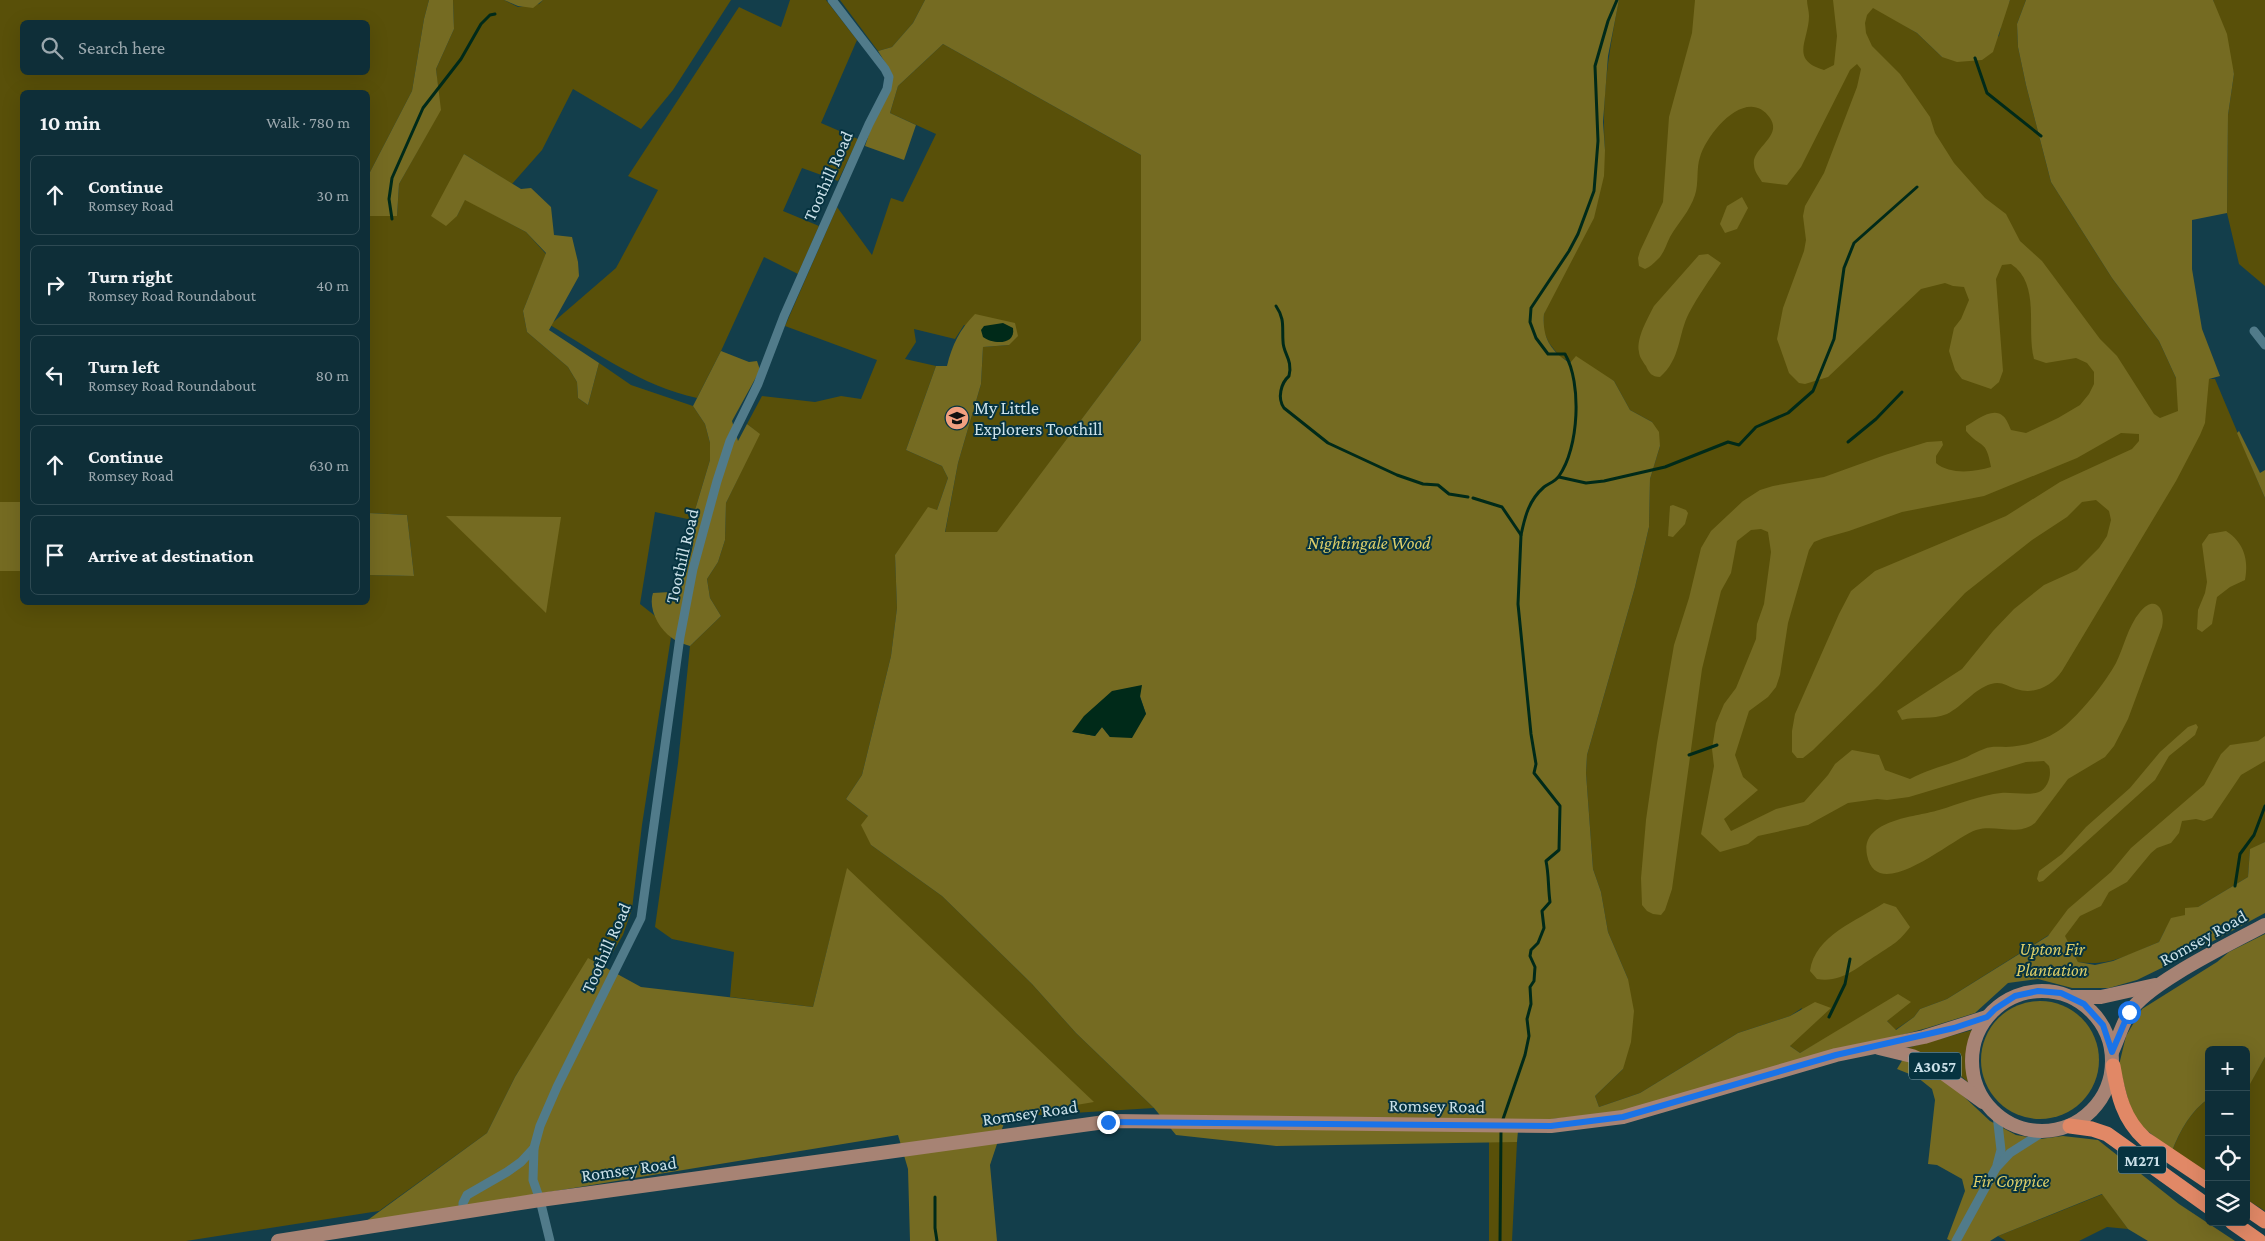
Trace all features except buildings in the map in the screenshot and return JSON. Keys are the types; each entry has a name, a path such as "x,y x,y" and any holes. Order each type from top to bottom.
{"highway":[{"name":"M271","path":"2113,1059 2122,1108 2136,1131 2208,1181"},
{"name":"M271","path":"2070,1126 2092,1129 2107,1134 2205,1204"},
{"path":"2250,1211 2265,1220"},
{"path":"2238,1226 2260,1241"}],"main road":[{"name":"Romsey Road","path":"2113,1059 2129,1012 2160,984 2265,925"},
{"name":"Romsey Road","path":"2072,997 2109,995 2160,984"},
{"path":"2049,991 2072,997 2084,1004 2103,1025 2113,1059 2108,1085 2100,1102 2092,1112 2070,1126 2043,1132 2018,1128 1997,1115 1986,1103 1976,1086 1972,1067 1975,1040 1987,1017 2005,1002 2026,992 2049,991"},
{"name":"Romsey Road","path":"278,1241 540,1200 1112,1121 1551,1126 1623,1117 1836,1055 1924,1037 1987,1017"},
{"name":"Romsey Road","path":"1875,1046 1912,1056 1932,1065 1986,1103"}],"street":[{"name":"Toothill Road","path":"550,1241 533,1180 534,1148 540,1126 557,1087 641,918 680,637 693,569 717,481 730,441 758,384 784,316 869,124 887,88 889,77 886,69 832,0"},
{"path":"2254,331 2265,345"},
{"path":"1996,1168 2000,1150 1997,1115"},
{"path":"1956,1241 1996,1168 2010,1153 2043,1132"},
{"name":"Toothill Road","path":"463,1213 463,1203 467,1195 507,1172 521,1162 534,1148"}],"shaded area":[{"path":"0,0 429,0 412,91 370,172 370,90 20,90 20,502 0,502"},
{"path":"453,0 504,0 518,7 539,4 543,0 731,0 673,90 641,129 573,89 542,150 512,184 464,154 457,216 465,199 526,232 546,254 523,311 527,332 568,367 577,382 578,398 588,405 599,363 631,385 693,406 705,424 710,443 710,460 692,520 655,512 640,604 654,615 671,637 642,825 632,909 623,935 607,962 604,950 598,964 589,959 515,1077 487,1133 379,1211 186,1241 0,1241 0,571 20,571 20,605 370,605 370,575 414,576 407,515 370,513 370,216 397,216 399,184 440,110 436,69 454,29"},
{"path":"790,0 826,0 857,40 821,123 858,139 838,181 802,168 783,211 819,226 798,274 764,257 721,351 697,398 677,393 620,368 550,325 616,268 658,190 628,176 739,7 781,27"},
{"path":"840,0 925,0 913,23 892,47 878,51"},
{"path":"1619,0 1863,0 1917,33 1942,57 1999,36 2003,16 2010,0 2026,0 2017,24 2018,47 2051,182 2112,278 2159,341 2176,378 2215,379 2265,498 2265,842 2250,850 2248,877 2185,915 2165,930 2159,942 2129,955 2100,963 2078,962 2060,928 1947,999 1920,1009 1914,1017 1895,1030 1887,1021 1832,1035 1800,1053 1790,1046 1802,1008 1790,1016 1738,1033 1640,1093 1599,1107 1595,1096 1623,1069 1628,979 1608,932 1601,892 1593,869 1586,773 1587,755 1635,587 1649,527 1650,479 1660,446 1652,422 1630,410 1614,381 1560,357 1549,343 1543,330 1544,314 1605,150 1605,93"},
{"path":"2213,0 2265,0 2265,286 2239,264 2227,213 2228,115 2234,74"},
{"path":"943,44 1141,155 1141,340 998,532 945,533 958,463 981,384 983,347 1009,345 964,325 955,339 914,329 916,342 905,359 936,366 906,450 942,466 948,478 937,510 895,555 897,608 891,656 862,775 846,799 868,816 871,845 942,896 1032,984 1076,1033 1154,1108 1006,1117 831,934 813,1007 730,997 734,952 672,939 655,927 678,763 690,646 721,616 710,598 707,579 718,562 725,540 726,503 759,434 747,424 762,396 815,402 841,396 861,399 877,360 785,326 837,207 872,255 891,198 903,202 936,134 890,113 898,86"},
{"path":"1003,323 1013,328 1013,334 1007,341 997,342 983,337 981,330 984,326"},
{"path":"1142,685 1140,697 1146,714 1132,738 1110,737 1102,727 1095,736 1072,732 1084,716 1112,691"},
{"path":"1976,1029 1967,1056 1970,1084 1955,1071 1907,1048"},
{"path":"2265,1057 2265,1211 2250,1202 2250,1083"},
{"path":"2205,1101 2205,1172 2172,1151 2187,1122"},
{"path":"1489,1141 1517,1142 1512,1241 1489,1241"},
{"path":"2103,1194 2128,1229 2107,1227 2079,1241 2006,1241 1998,1236"}],"green space":[{"path":"429,0 453,0 454,29 436,69 441,110 399,184 397,216 370,216 370,172 412,91"},
{"path":"504,0 543,0 533,8 518,6"},
{"name":"Nightingale Wood","path":"925,0 1619,0 1608,56 1603,122 1604,176 1594,218 1544,314 1544,330 1549,343 1557,354 1570,363 1576,356 1614,381 1630,410 1652,422 1659,432 1660,446 1650,479 1649,527 1635,587 1587,755 1586,773 1593,869 1601,892 1608,932 1628,979 1634,1011 1631,1042 1623,1069 1595,1096 1599,1107 1640,1093 1738,1033 1790,1016 1815,1002 1831,1008 1790,1046 1800,1053 1898,994 1911,1002 1887,1021 1896,1030 1914,1017 1920,1009 1947,999 2048,936 2068,909 2111,872 2131,848 2204,785 2221,754 2230,745 2258,741 2265,736 2265,761 2241,775 2212,818 2204,821 2196,819 2182,821 2179,833 2171,843 2157,848 2151,853 2127,882 2109,892 2101,906 2080,916 2065,936 2078,962 2095,965 2113,961 2159,942 2171,918 2185,915 2185,908 2198,907 2248,877 2250,849 2265,842 2265,913 2137,980 2109,988 2072,988 2038,979 2008,983 1975,1013 1927,1028 1622,1112 1552,1119 1519,1119 1517,1142 1276,1146 1176,1135 1154,1108 1076,1033 1032,984 942,896 871,845 861,825 868,816 846,799 862,775 891,656 897,608 895,555 928,507 937,510 948,478 942,466 906,450 936,366 947,366 957,338 975,314 1015,323 1018,336 1009,345 983,347 981,384 958,463 945,532 997,532 1141,340 1141,155 943,44 898,86 890,113 916,125 904,160 865,146 873,122 891,89 891,72 878,51 892,47 913,23","holes":["1140,696 1146,714 1110,737 1102,727 1095,736 1073,732"]},
{"path":"1695,0 1807,0 1809,16 1803,48 1804,55 1813,66 1824,70 1834,65 1837,36 1833,0 2010,0 1993,52 1982,60 1957,62 1942,57 1917,33 1873,8 1867,15 1865,23 1866,33 1872,46 1900,74 1930,117 1935,133 1954,163 1985,198 2006,214 2020,241 2042,261 2100,339 2117,356 2154,414 2160,418 2178,411 2176,378 2159,341 2112,278 2051,182 2026,85 2018,47 2017,24 2026,0 2213,0 2227,34 2234,74 2228,115 2227,213 2192,220 2192,269 2202,329 2220,376 2209,379 2205,423 2176,481 2062,671 2048,685 2036,690 2023,691 2001,683 1985,686 1953,711 1942,716 1902,720 1897,711 1962,669 2014,609 2044,585 2077,570 2099,548 2107,536 2111,520 2109,511 2096,500 2082,502 2067,517 2032,540 1965,593 1878,686 1813,750 1803,758 1797,758 1792,752 1792,731 1795,714 1851,591 1875,571 2006,516 2060,482 2132,449 2139,441 2139,434 2121,433 2077,458 1984,496 1902,512 1814,542 1809,550 1788,623 1780,675 1776,687 1768,697 1749,711 1735,755 1743,777 1758,790 1724,819 1731,831 1776,809 1804,802 1828,775 1835,764 1852,750 1879,755 1885,770 1910,779 1987,748 2022,745 2038,741 2053,734 2073,719 2093,696 2116,663 2129,630 2140,612 2150,604 2155,604 2161,610 2162,627 2128,719 2114,746 2105,757 2068,779 2035,823 2028,827 2014,830 1992,828 1976,830 1900,872 1885,874 1874,869 1867,855 1867,843 1872,834 1881,827 1905,818 1986,796 2001,793 2030,794 2039,792 2045,788 2048,781 2049,766 2044,761 2026,762 1909,797 1848,803 1808,825 1758,836 1748,844 1720,852 1701,834 1714,766 1712,749 1716,723 1724,704 1736,688 1756,639 1757,624 1764,604 1771,552 1768,532 1761,529 1751,530 1737,541 1731,573 1721,591 1702,669 1672,889 1665,910 1661,915 1647,911 1642,905 1641,878 1646,820 1674,645 1689,598 1701,548 1711,531 1743,501 1760,490 1824,477 1927,442 1942,441 1943,445 1936,456 1936,463 1942,467 1955,471 1970,471 1991,467 1985,448 1971,437 1966,431 1966,426 1989,413 1999,413 2007,421 2011,430 2026,433 2080,405 2094,384 2094,372 2087,363 2076,358 2046,363 2034,359 2029,295 2026,283 2011,264 2002,265 1996,279 2003,371 1999,382 1991,389 1962,379 1955,370 1949,351 1954,328 1961,319 1969,300 1964,287 1945,283 1921,289 1828,377 1805,384 1799,383 1789,373 1777,339 1783,308 1804,251 1806,240 1803,216 1805,206 1824,173 1857,87 1861,69 1857,64 1850,70 1801,167 1787,185 1762,182 1754,167 1754,159 1757,153 1773,131 1770,118 1761,109 1750,107 1740,110 1729,116 1719,125 1704,147 1700,157 1696,190 1687,212 1670,237 1659,258 1645,269 1639,266 1638,258 1640,251 1663,202 1669,117 1692,33"},
{"path":"464,154 521,189 531,188 551,207 554,235 572,237 579,276 549,330 599,363 588,405 578,398 577,382 568,367 527,332 523,311 546,253 526,232 465,200 457,216 446,226 431,216"},
{"path":"1742,197 1748,208 1737,229 1725,233 1720,224 1727,206"},
{"path":"1708,254 1721,263 1685,321 1672,362 1660,377 1655,376 1648,371 1639,354 1639,341 1643,328 1654,306 1699,255"},
{"path":"721,351 749,362 757,361 760,370 732,421 738,441 747,424 760,434 726,503 725,540 718,562 707,579 710,598 721,616 690,646 674,639 662,629 653,611 652,599 653,593 670,592 690,558 693,545 692,520 710,460 710,443 705,424 693,406"},
{"path":"2239,431 2260,473 2265,470 2265,498 2237,433"},
{"path":"0,502 20,502 20,571 0,571"},
{"path":"1673,505 1686,510 1688,513 1685,524 1673,537 1668,536 1670,506"},
{"path":"370,513 407,515 414,576 370,575"},
{"path":"446,516 561,517 546,613"},
{"path":"2226,531 2232,535 2244,552 2245,580 2230,587 2217,597 2212,624 2202,632 2197,629 2198,610 2207,582 2202,544 2209,534"},
{"path":"2196,724 2198,727 2195,735 2169,756 2155,780 2043,881 2039,882 2037,879 2039,871 2062,854 2086,827 2130,788 2160,752 2188,727"},
{"path":"847,868 1094,1102 1006,1117 990,1165 997,1241 910,1241 908,1169 898,1135 365,1222 487,1133 515,1077 588,958 641,987 813,1007"},
{"path":"1884,903 1896,907 1910,927 1899,940 1849,973 1835,979 1817,979 1810,971 1814,958 1828,938"},
{"path":"2265,934 2265,1057 2250,1084 2250,1046 2205,1046 2205,1101 2187,1122 2172,1151 2139,1124 2130,1107 2119,1065 2126,1036 2142,1009 2217,962 2229,952"},
{"path":"2040,1001 2051,1002 2073,1011 2089,1027 2098,1049 2098,1071 2089,1093 2073,1109 2051,1118 2040,1119 2029,1118 2007,1109 1991,1093 1982,1071 1981,1060 1982,1049 1991,1027 2007,1011 2029,1002"},
{"name":"Fir Coppice","path":"1903,1059 1945,1079 1990,1121 2016,1135 2040,1139 2063,1136 2098,1140 2179,1204 2205,1221 2205,1226 2212,1226 2235,1241 2148,1241 2128,1229 2102,1194 1998,1236 1990,1241 1951,1241 1947,1239 1965,1191 1962,1179 1937,1165 1928,1164 1935,1100 1932,1089 1917,1077 1897,1069"}],"waterway":[{"path":"1521,535 1531,503 1544,487 1558,478 1566,464 1574,433 1576,398 1570,366 1565,354 1548,354 1536,338 1530,322 1531,308 1569,251 1578,234 1594,191 1598,141 1595,66 1608,21 1617,0"},
{"path":"392,219 389,199 392,178 423,108 461,59 481,24 490,15 495,14"},
{"path":"1975,58 1987,93 2041,136"},
{"path":"1559,477 1586,483 1604,481 1665,467 1728,442 1739,445 1756,427 1788,413 1813,391 1834,339 1844,268 1854,243 1917,187"},
{"path":"1276,306 1282,319 1283,346 1290,365 1289,376 1284,383 1280,395 1284,408 1328,443 1397,475 1423,484 1438,485 1449,494 1468,497"},
{"path":"1848,442 1876,419 1902,392"},
{"path":"1473,498 1502,507 1521,535 1518,604 1531,734 1536,764 1534,773 1560,806 1559,850 1546,861 1550,902 1542,911 1544,928 1538,943 1531,950 1530,956 1535,967 1534,981 1530,987 1531,1004 1527,1019 1529,1036 1525,1055 1502,1122"},
{"path":"1689,755 1717,745"},
{"path":"2235,886 2240,854 2254,835 2265,806"},
{"path":"1829,1017 1845,984 1850,959"},
{"path":"1500,1241 1501,1130"},
{"path":"935,1197 937,1241"}],"place":[{"name":"My Little Explorers Toothill","path":"957,418"}],"route":[{"path":"1108,1122 1551,1126 1623,1117 1836,1055 1924,1037 1987,1017 2005,1002 2026,992 2049,991 2061,993 2084,1004 2103,1025 2109,1038 2112,1052 2129,1012"}],"park label":[{"name":"Upton Fir Plantation","path":"2052,960"}]}
